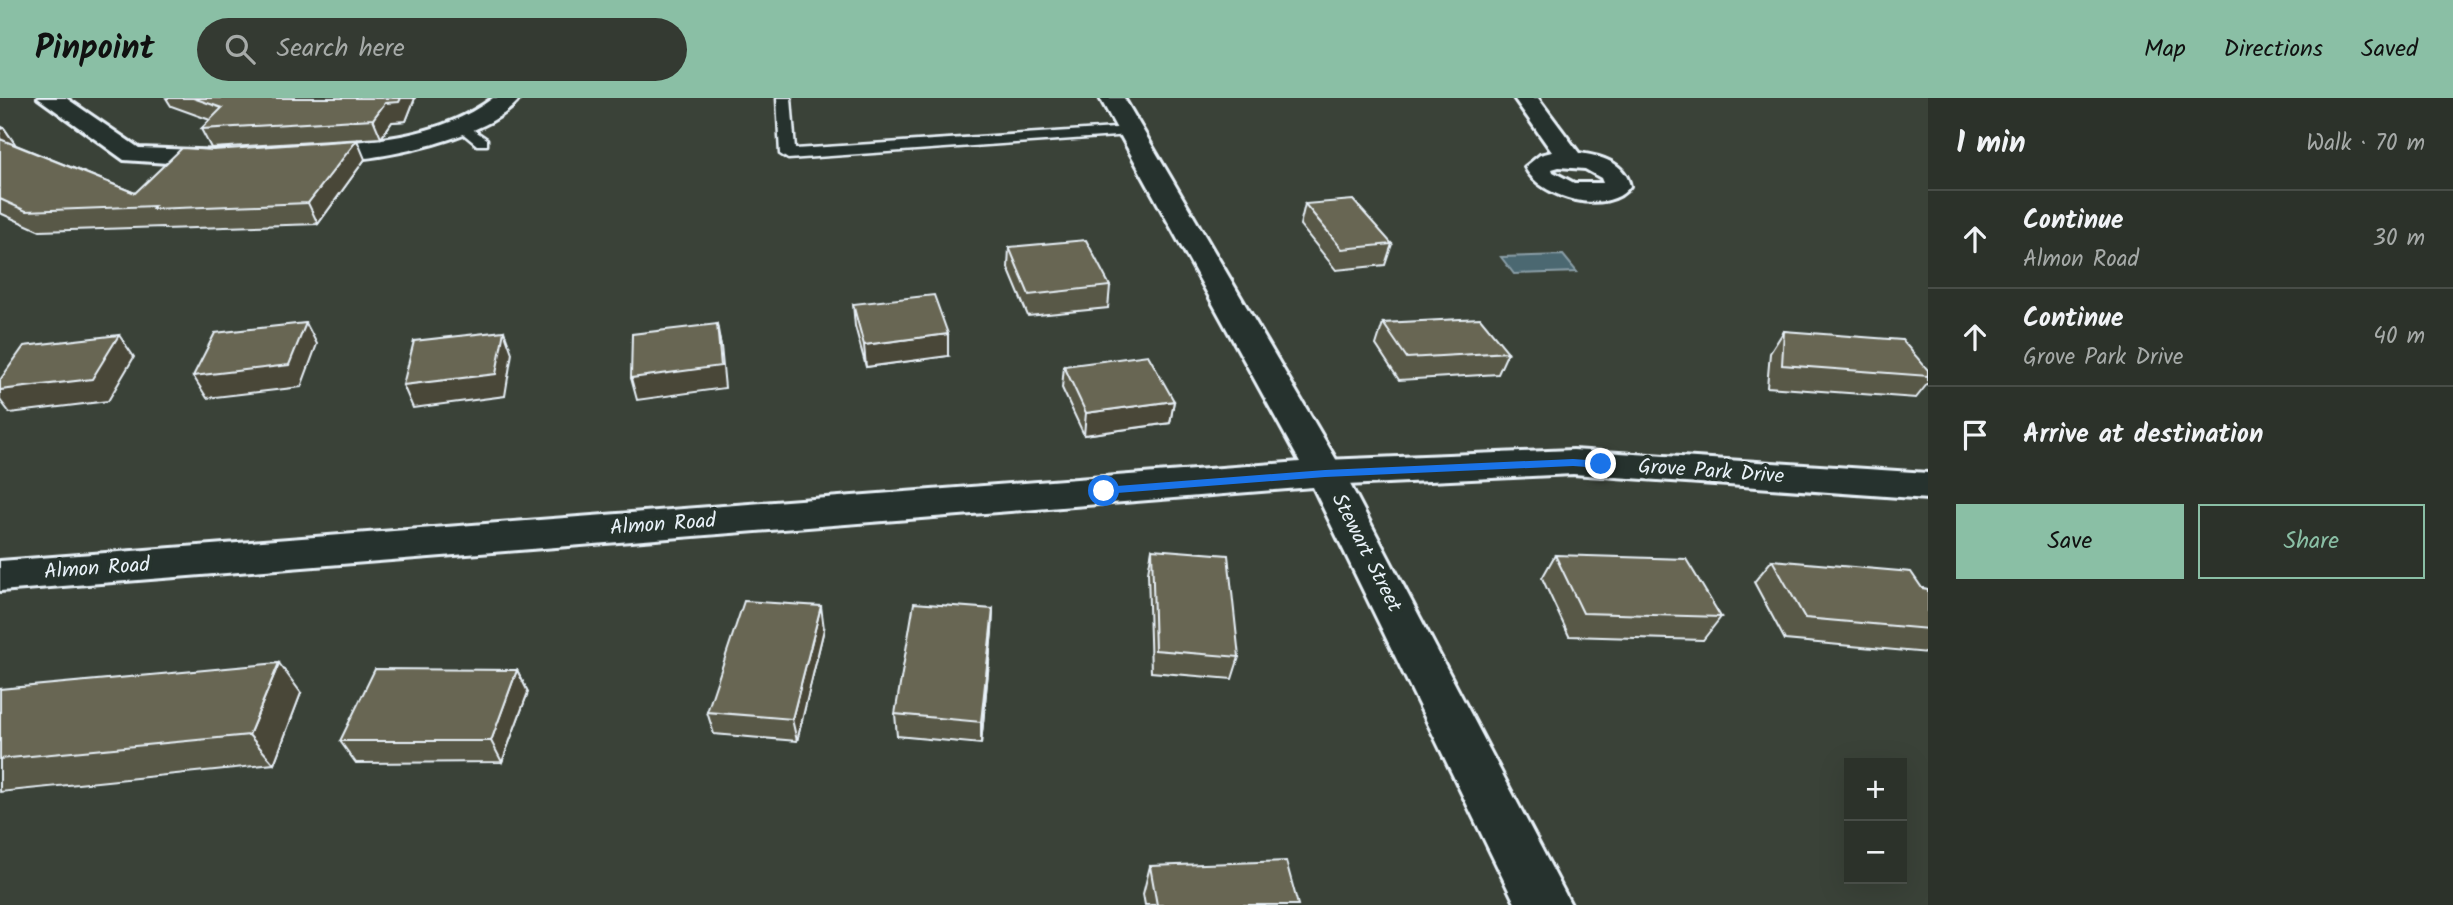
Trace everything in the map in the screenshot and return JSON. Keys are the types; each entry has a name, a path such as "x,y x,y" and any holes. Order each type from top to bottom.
{"street":[{"path":"50,98 133,155 249,157"},
{"path":"288,154 405,146 473,135 508,98"},
{"name":"Stewart Street","path":"1112,98 1325,473 1544,905"},
{"path":"1525,98 1570,159"},
{"name":"Grove Park Drive","path":"1325,473 1573,463 1928,486"},
{"name":"Almon Road","path":"0,576 1325,473"}],"lane":[{"path":"784,98 788,154 1131,131"}],"water":[{"path":"1563,255 1577,272 1514,274 1501,257"}],"building":[{"path":"193,98 401,98 399,102 385,103 373,119 201,129 222,108"},
{"path":"0,139 135,193 182,148 213,150 357,140 308,203 26,211 0,199"},
{"path":"1353,200 1392,244 1342,249 1305,204"},
{"path":"1086,240 1110,286 1029,295 1009,247"},
{"path":"934,295 948,334 864,345 853,304"},
{"path":"1480,318 1508,352 1407,358 1383,323"},
{"path":"306,323 289,365 193,376 215,333"},
{"path":"717,324 721,366 631,378 632,334"},
{"path":"504,331 496,374 403,385 414,341"},
{"path":"1784,331 1902,340 1928,370 1928,376 1782,365"},
{"path":"119,335 92,379 0,390 0,380 24,346"},
{"path":"1148,355 1174,401 1086,413 1064,366"},
{"path":"1152,549 1228,555 1239,657 1155,650"},
{"path":"1555,555 1686,559 1721,617 1583,613"},
{"path":"1772,560 1911,572 1922,588 1928,589 1928,629 1805,618"},
{"path":"744,601 821,606 792,719 707,712"},
{"path":"914,603 993,609 981,722 895,714"},
{"path":"279,663 249,735 0,759 0,689"},
{"path":"375,669 517,670 491,741 340,741"},
{"path":"1286,861 1298,905 1157,905 1150,866"}],"route":[{"path":"1104,491 1325,473 1601,464"}]}
